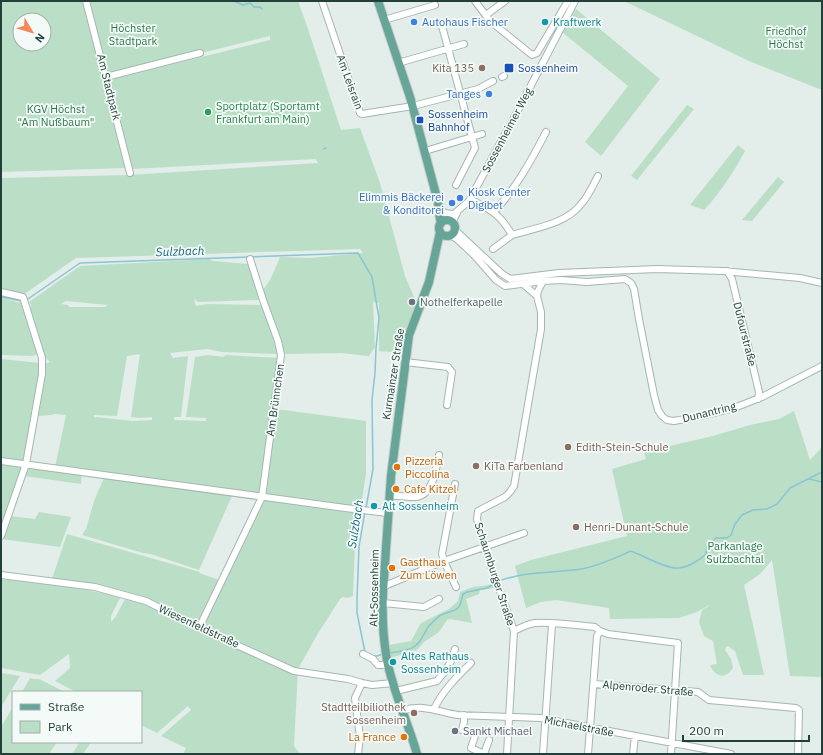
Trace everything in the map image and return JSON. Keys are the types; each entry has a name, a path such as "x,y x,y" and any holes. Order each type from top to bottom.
{"main road":[{"path":"378,1 413,106 439,214 449,225"},
{"name":"Kurmainzer Straße","path":"388,513 410,329 430,282 438,242 449,225"},
{"name":"Alt-Sossenheim","path":"388,513 383,603 387,662 417,754"}],"street":[{"name":"Am Stadtpark","path":"86,1 130,173"},
{"name":"Am Leisrain","path":"322,1 360,113 365,114 413,106"},
{"path":"475,1 486,15 504,1"},
{"name":"Sossenheimer Weg","path":"486,15 490,21 532,54 536,53 549,32 573,1"},
{"name":"Sossenheimer Weg","path":"449,225 470,199 556,38 573,1"},
{"path":"384,20 435,5"},
{"path":"442,26 475,148 456,185"},
{"path":"549,32 556,38"},
{"path":"398,63 464,44"},
{"path":"106,77 200,53"},
{"path":"413,106 478,89 493,81"},
{"path":"494,212 513,190 526,170 546,132"},
{"path":"425,151 482,134"},
{"path":"493,249 512,235 552,223 573,212 582,204 598,176"},
{"path":"470,199 494,212 503,221 512,235"},
{"path":"439,209 445,213 449,225 457,239 507,278 514,279 559,273 605,270 656,269 727,271 800,278 822,283"},
{"path":"480,257 496,280 505,286 543,281 561,280 587,282 625,279 626,269"},
{"name":"Am Brünnchen","path":"199,628 262,497 281,355 278,341 250,259"},
{"path":"491,274 494,267"},
{"path":"605,270 610,275 607,281"},
{"name":"Dufourstraße","path":"727,271 732,279 759,392 758,399"},
{"path":"496,280 500,273"},
{"name":"Dunantring","path":"625,279 634,287 654,395 658,410 667,420 674,421 734,408 758,399 822,366"},
{"path":"523,284 537,296 543,281"},
{"path":"1,292 22,296 42,362 42,374 26,464 1,536"},
{"name":"Schaumburger Straße","path":"507,754 514,631 484,546 477,520 478,511 505,497 514,486 541,329 541,312 537,296"},
{"path":"405,362 448,367 452,372 447,405"},
{"path":"389,495 416,497 423,495 428,490 434,478 439,455"},
{"path":"1,461 388,513"},
{"path":"455,484 442,554 456,587"},
{"path":"384,584 484,546 524,533"},
{"name":"Wiesenfeldstraße","path":"1,574 95,586 123,594 146,601 199,628 294,671 348,679 372,685 394,687 437,681 446,670 455,649"},
{"path":"383,603 424,607 439,598"},
{"path":"514,631 525,625 534,623 552,624 595,627 608,634 678,642 671,754"},
{"path":"544,754 552,624"},
{"path":"588,754 597,636 600,631"},
{"path":"363,654 373,659 378,665 387,662"},
{"path":"434,709 440,696 455,678 471,663"},
{"path":"358,754 360,737 355,698 362,683"},
{"name":"Alpenroder Straße","path":"594,684 698,692 709,700 796,708 799,710 798,754"},
{"name":"Michaelstraße","path":"402,711 412,708 434,709 449,714 546,719 731,754"},
{"path":"464,715 462,730 476,733 471,748 484,754 489,740"},
{"path":"633,754 635,736"}],"green space":[{"name":"KGV Höchst \"Am Nußbaum\"","path":"1,1 84,1 126,168 1,172"},
{"name":"Höchster Stadtpark","path":"90,1 298,1 341,130 360,128 380,183 405,276 417,304 406,329 402,353 379,351 379,303 373,302 375,347 369,356 341,353 285,354 262,291 271,279 280,257 310,258 363,253 360,249 76,258 23,295 1,290 1,178 128,175 318,163 316,159 132,169 110,80 270,40 270,36 108,76"},
{"name":"Friedhof Höchst","path":"624,1 822,1 822,90 749,61"},
{"path":"576,9 660,79 601,156 585,142 628,86 562,32"},
{"path":"687,105 694,109 637,180 631,176"},
{"path":"738,145 745,151 731,175 716,196 704,210 690,205"},
{"path":"778,177 784,182 752,221 742,220"},
{"path":"209,259 213,261 248,264 259,300 198,302 194,299 196,306 208,304 262,305 278,354 222,352 207,349 170,353 173,358 188,356 181,417 174,417 174,420 206,421 206,418 186,417 195,357 208,355 223,357 226,355 279,358 261,491 256,495 55,467 66,415 54,414 36,416 45,364 50,362 45,357 30,311 31,305 29,302 80,266","holes":["66,301 108,305 105,307 69,307 68,305 61,304","140,354 131,417 152,417 152,420 133,421 94,418 94,415 117,416 127,356"]},
{"path":"1,298 21,303 38,354 32,356 1,355"},
{"path":"1,359 40,363 24,462 14,459 1,459"},
{"path":"276,409 366,421 366,474 355,544 353,596 347,598 343,597 340,599 317,635 298,669 294,746 300,754 183,754 186,748 161,736 191,710 188,706 157,733 142,726 142,691 74,691 55,681 70,668 69,654 40,675 1,668 1,579 121,596 111,616 111,622 116,616 126,597 161,610 200,631 263,500"},
{"name":"Parkanlage Sulzbachtal","path":"794,411 810,460 822,447 822,677 790,676 772,560 760,574 744,585 764,675 743,675 735,651 728,646 725,650 731,659 733,668 727,674 720,676 712,669 710,665 717,664 713,641 704,636 699,622 702,610 709,605 697,612 679,618 610,619 609,608 556,600 541,602 526,608 515,566 531,560 627,536 612,469 646,459 644,452 779,419"},
{"path":"8,463 22,469 1,529 1,464"},
{"path":"27,466 82,473 81,484 24,476"},
{"path":"104,478 232,496 199,570 151,554 82,535 86,529 94,501"},
{"path":"39,512 71,517 60,547 2,539 10,516 35,519"},
{"path":"67,534 200,572 199,573 219,580 199,625 123,594 51,582"},
{"path":"493,581 495,588 480,590 479,594 466,599 472,623 450,619 447,620 439,632 424,642 417,650 390,658 389,645 411,641 421,623 449,609 458,601 460,592 473,587 489,585"},
{"path":"2,673 20,676 1,707 1,677"},
{"path":"30,678 39,679 63,691 23,691"},
{"path":"12,709 12,743 56,743 49,754 1,754 1,727"},
{"path":"79,743 90,743 83,754 72,754"}],"waterway":[{"path":"234,1 243,5 250,3 254,7 260,7 262,9"},
{"name":"Sulzbach","path":"25,301 80,263 358,253 372,277 379,318 372,400 373,469 366,508"},
{"name":"Sulzbach","path":"1,297 22,301"},
{"name":"Sulzbach","path":"499,581 519,575 588,568 607,562 631,551 673,568 685,567 697,561 706,554 707,546 716,538 727,538 731,535 735,524 742,515 753,510 767,509 777,504 790,488 822,472"},
{"name":"Sulzbach","path":"809,479 822,482"},
{"name":"Sulzbach","path":"365,511 359,547 357,613 365,652"},
{"name":"Sulzbach","path":"389,653 412,648 417,644 429,626 436,619 441,615 458,608 463,594 487,588 496,583"},
{"name":"Sulzbach","path":"373,656 383,654"}],"place":[{"name":"Autohaus Fischer","path":"414,22"},
{"name":"Kraftwerk","path":"545,22"},
{"name":"Kita 135","path":"482,68"},
{"name":"Sossenheim","path":"509,68"},
{"name":"Tanges","path":"489,94"},
{"name":"Sportplatz (Sportamt Frankfurt am Main)","path":"208,112"},
{"name":"Sossenheim Bahnhof","path":"420,120"},
{"name":"Kiosk Center Digibet","path":"460,198"},
{"name":"Elimmis Bäckerei & Konditorei","path":"452,203"},
{"name":"Nothelferkapelle","path":"412,302"},
{"name":"Edith-Stein-Schule","path":"568,447"},
{"name":"KiTa Farbenland","path":"476,466"},
{"name":"Pizzeria Piccolina","path":"397,467"},
{"name":"Cafe Kitzel","path":"396,489"},
{"name":"Alt Sossenheim","path":"374,506"},
{"name":"Henri-Dunant-Schule","path":"576,527"},
{"name":"Gasthaus Zum Löwen","path":"392,568"},
{"name":"Altes Rathaus Sossenheim","path":"393,662"},
{"name":"Stadtteilbiliothek Sossenheim","path":"414,713"},
{"name":"Sankt Michael","path":"455,731"},
{"name":"La France","path":"404,737"}]}
